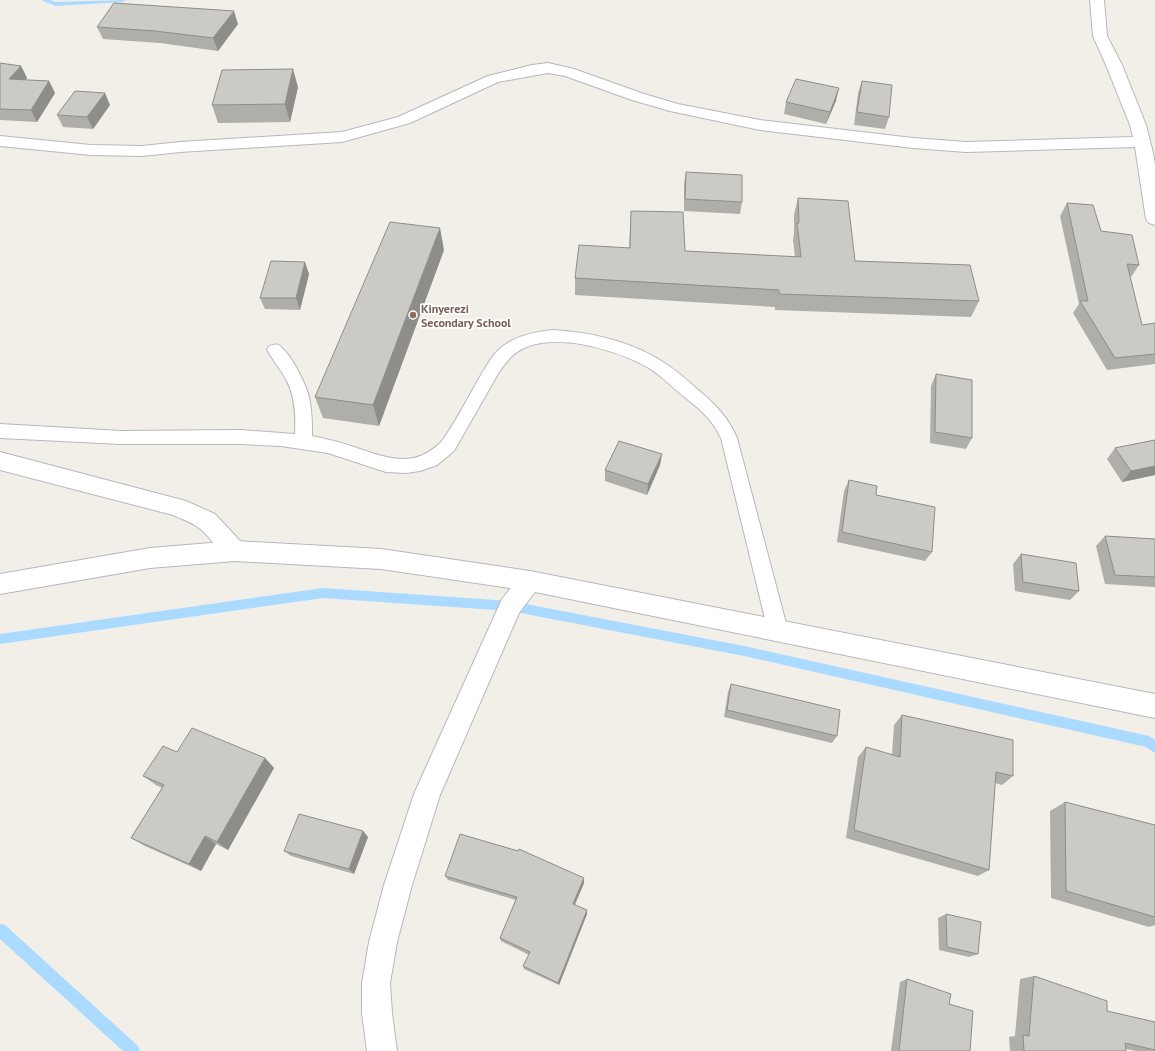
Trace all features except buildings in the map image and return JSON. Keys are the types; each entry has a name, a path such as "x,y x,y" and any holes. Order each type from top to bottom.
{"street":[{"path":"1097,0 1100,36 1117,72 1138,125 1145,153 1155,219"},
{"path":"0,141 91,150 142,151 211,145 342,138 404,120 493,79 548,68 569,72 676,108 775,127 913,143 966,147 1142,142"},
{"path":"0,461 178,507 207,521 235,551"},
{"path":"0,584 150,558 235,551 381,559 530,581 1155,706"},
{"path":"382,1051 377,1013 376,983 383,942 398,885 427,794 510,606 530,581"}],"lane":[{"path":"0,431 24,431 117,438 181,439 231,437 303,441 351,453 378,463 405,467 418,465 438,457 453,441 471,405 500,358 515,345 532,339 562,336 588,339 649,360 675,379 719,418 726,428 778,631"},
{"path":"275,350 295,380 300,393 303,411 303,441"}],"waterway":[{"path":"44,0 56,4 123,0"},
{"path":"0,639 323,593 510,606 744,651 1149,742 1155,747"},
{"path":"0,930 133,1051"}],"place":[{"name":"Kinyerezi Secondary School","path":"413,315"}]}
